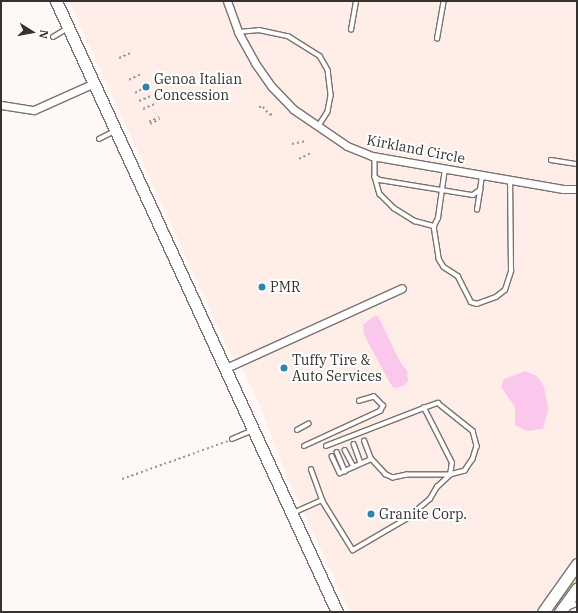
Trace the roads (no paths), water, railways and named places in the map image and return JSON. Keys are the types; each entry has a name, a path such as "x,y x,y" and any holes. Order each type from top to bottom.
{"main road":[{"path":"56,1 338,611"},
{"path":"543,612 577,564"},
{"path":"561,611 577,589"}],"street":[{"name":"Kirkland Circle","path":"227,1 238,32 255,63 272,87 293,108 318,128 347,146 375,157 510,180 577,189"},
{"path":"1,105 34,110 94,83"},
{"path":"226,368 402,288"}],"lane":[{"path":"351,30 356,1"},
{"path":"437,39 444,1"},
{"path":"53,37 69,28"},
{"path":"238,32 259,30 288,36 320,56 328,70 331,96 328,112 318,128"},
{"path":"100,139 116,131"},
{"path":"375,157 375,177 380,194 394,208 415,221 434,226"},
{"path":"551,160 577,164"},
{"path":"445,169 440,190 438,218 434,226 439,259 444,267 458,276 471,302 477,304 496,297 505,290 511,271 510,180"},
{"path":"477,210 482,175"},
{"path":"375,177 380,180 470,195 476,195 480,190"},
{"path":"304,446 380,411 383,406 374,397 360,401"},
{"path":"326,446 438,403 472,431 477,446 473,459 465,471 450,475 407,475 393,478 386,475 371,459 364,441"},
{"path":"311,470 322,500 353,550 406,519 430,499 437,487 450,475 452,463 424,408"},
{"path":"297,430 308,424"},
{"path":"232,439 254,429"},
{"path":"354,444 361,463"},
{"path":"345,450 354,467"},
{"path":"336,452 345,471"},
{"path":"332,456 340,473 371,459"},
{"path":"292,513 322,500"},
{"path":"561,611 577,604"}],"place":[{"name":"Genoa Italian Concession","path":"146,87"},
{"name":"PMR","path":"262,287"},
{"name":"Tuffy Tire & Auto Services","path":"284,368"},
{"name":"Granite Corp.","path":"371,514"}]}
